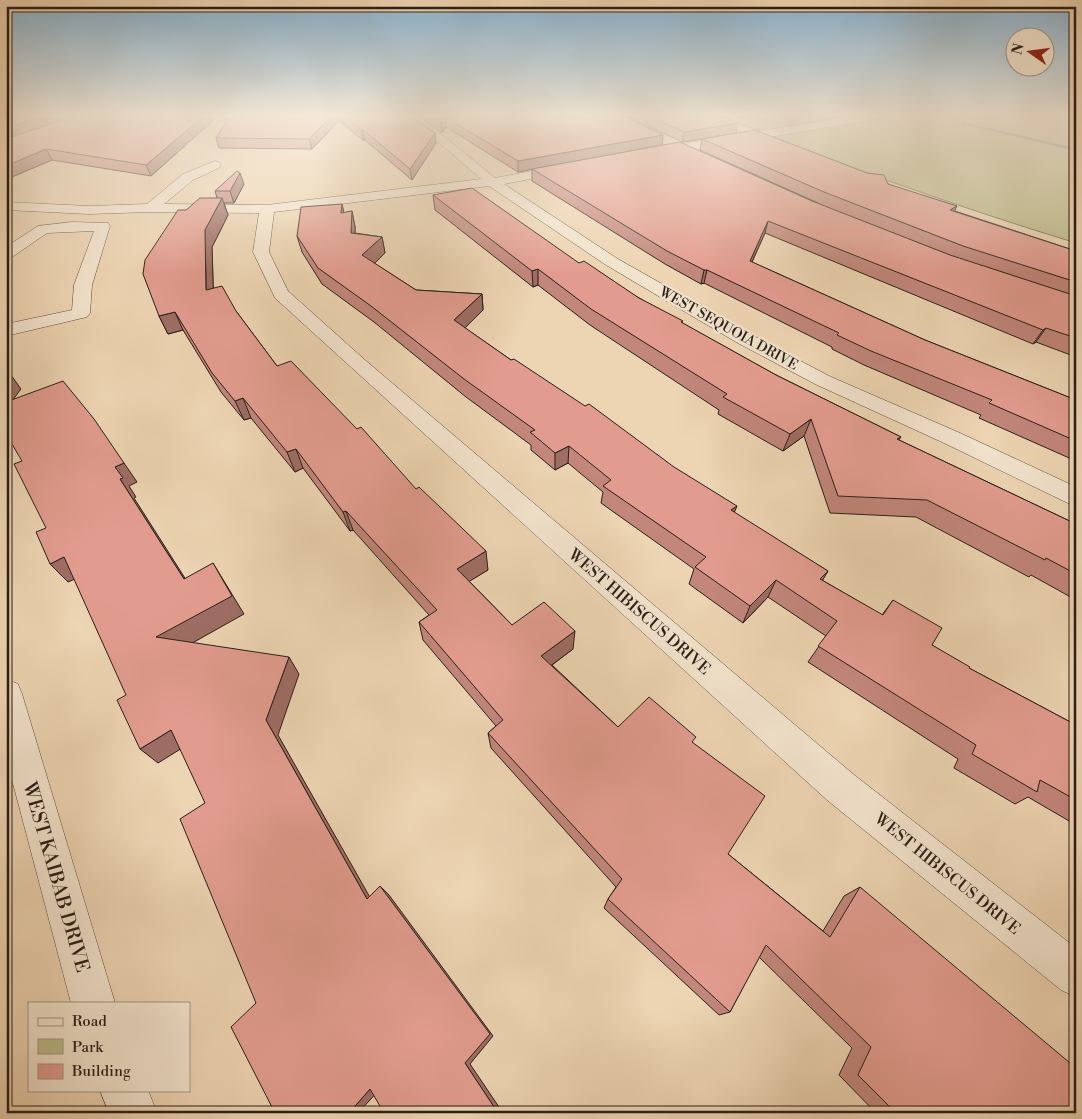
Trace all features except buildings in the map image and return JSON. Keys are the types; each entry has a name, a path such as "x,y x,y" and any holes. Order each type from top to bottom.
{"street":[{"path":"151,208 188,177 208,168"},
{"name":"WEST SEQUOIA DRIVE","path":"476,168 492,182 612,262 752,342 822,380 952,438 1076,498"},
{"path":"6,206 89,210 151,208 266,209 492,182 568,168"},
{"name":"WEST HIBISCUS DRIVE","path":"266,209 261,252 281,294 840,787 1076,975"},
{"path":"70,227 89,210"},
{"path":"6,254 43,229 103,226 83,285 81,313 6,330"},
{"name":"WEST KAIBAB DRIVE","path":"6,694 93,1002"},
{"path":"125,1092 133,1113"}],"green space":[{"path":"854,168 1076,168 1076,243 986,214"}]}
